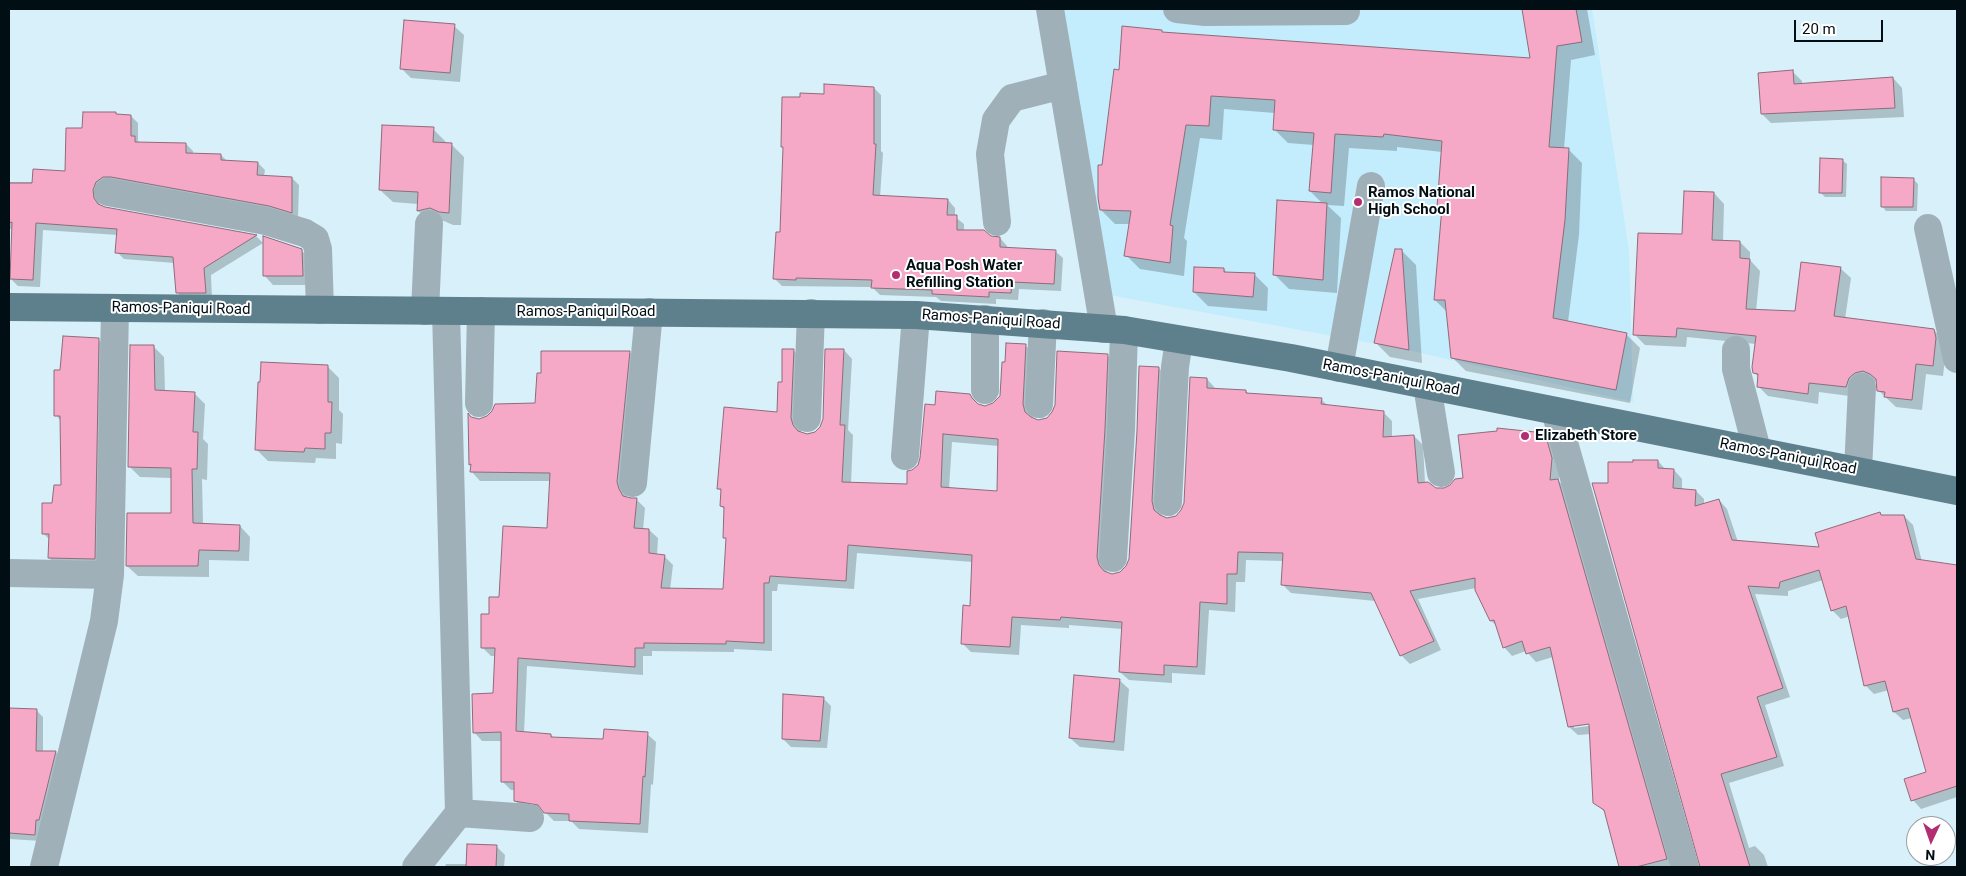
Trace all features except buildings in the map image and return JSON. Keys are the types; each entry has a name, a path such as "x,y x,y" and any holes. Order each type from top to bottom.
{"main road":[{"name":"Ramos-Paniqui Road","path":"9,308 811,313 916,315 1114,329 1291,358 1957,491"}],"street":[{"path":"1050,9 1063,85 1114,329 1121,430 1113,558"},
{"path":"1177,9 1205,12 1346,11"},
{"path":"997,222 990,154 996,120 1012,98 1063,85"},
{"path":"1339,368 1371,186"},
{"path":"108,192 266,221 305,233 315,239 318,249 320,310"},
{"path":"416,867 459,813 436,311 429,224"},
{"path":"1928,228 1957,359"},
{"path":"44,867 104,621 110,574 115,308"},
{"path":"479,403 481,311"},
{"path":"633,484 649,312"},
{"path":"807,418 811,313"},
{"path":"905,456 916,315"},
{"path":"985,319 985,390"},
{"path":"1039,404 1043,323"},
{"path":"1168,502 1175,367 1179,340"},
{"path":"1736,350 1736,369 1757,450"},
{"path":"1427,386 1442,473"},
{"path":"1858,470 1862,387"},
{"path":"1555,411 1685,867"},
{"path":"9,573 110,574"},
{"path":"459,813 530,818"}],"shaded area":[{"name":"Ramos National High School","path":"1058,9 1592,9 1629,251 1633,402 1404,349 1109,295"}],"place":[{"name":"Ramos National High School","path":"1358,202"},
{"name":"Aqua Posh Water Refilling Station","path":"896,275"},
{"name":"Elizabeth Store","path":"1525,436"}]}
